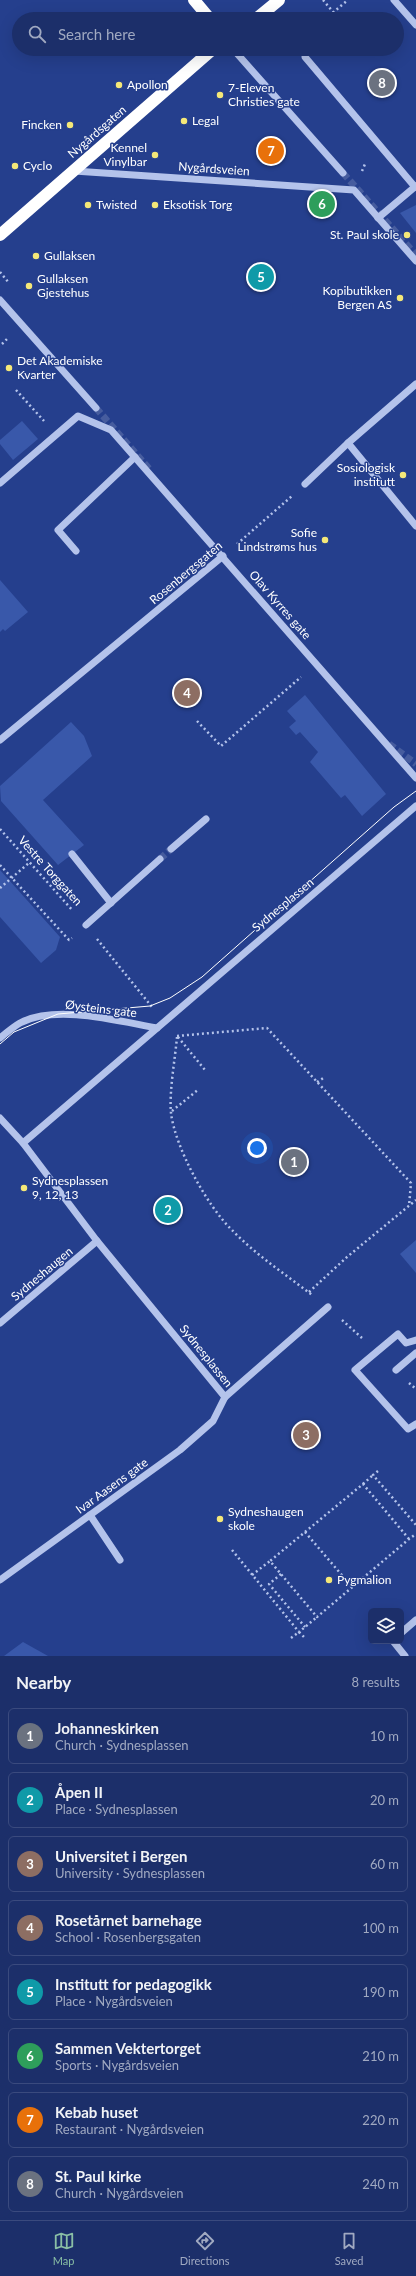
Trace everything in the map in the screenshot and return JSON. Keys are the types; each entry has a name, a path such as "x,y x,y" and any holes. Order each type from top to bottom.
{"highway":[{"path":"194,0 204,12"},
{"path":"265,12 280,0"},
{"name":"Nygårdsgaten","path":"0,235 205,56"}],"street":[{"path":"394,0 416,26"},
{"path":"239,56 343,173"},
{"path":"305,56 305,58 415,186 378,218 416,261"},
{"name":"Nygårdsveien","path":"74,171 354,190 378,218"},
{"path":"0,300 96,408"},
{"path":"305,484 348,443 416,384"},
{"name":"Olav Kyrres gate","path":"56,434 78,416 111,430 416,778"},
{"path":"0,483 56,434"},
{"path":"348,443 416,526"},
{"path":"76,551 58,530 135,457"},
{"name":"Rosenbergsgaten","path":"0,740 223,556"},
{"name":"Sydnesplassen","path":"328,1307 225,1397 97,1241 23,1143 416,806"},
{"path":"171,849 206,819"},
{"path":"72,854 111,903"},
{"path":"86,925 160,859"},
{"name":"Øysteins gate","path":"0,1038 19,1023 37,1016 79,1015 157,1028"},
{"path":"0,1118 23,1143"},
{"name":"Sydneshaugen","path":"0,1323 97,1241"},
{"path":"416,1340 406,1343 398,1334 355,1370 408,1429 416,1424"},
{"path":"396,1370 416,1353"},
{"name":"Ivar Aasens gate","path":"0,1580 180,1450 213,1421 225,1397"},
{"path":"90,1515 120,1560"},
{"path":"404,1630 416,1620"},
{"path":"395,1644 405,1656"}],"path":[{"path":"323,0 334,12 348,0"},
{"path":"2,344 9,337"},
{"path":"16,390 56,434"},
{"name":"Rosenbergsgaten","path":"223,556 305,484"},
{"path":"197,721 221,746 317,664"},
{"name":"Vestre Torggaten","path":"0,829 86,925"},
{"path":"0,888 30,862"},
{"path":"0,865 69,940"},
{"name":"Øysteins gate","path":"86,925 164,1021"},
{"path":"164,1021 205,1070"},
{"path":"177,1037 267,1028 411,1184 408,1206"},
{"path":"177,1037 171,1112 175,1134 193,1174 230,1229 253,1250 328,1307"},
{"path":"317,1082 325,1077"},
{"path":"171,1112 199,1089"},
{"path":"309,1292 416,1200"},
{"path":"252,1575 378,1471"},
{"path":"373,1475 416,1525"},
{"path":"363,1484 409,1539"},
{"path":"305,1532 352,1587"},
{"path":"291,1638 416,1534"},
{"path":"232,1550 306,1639"},
{"path":"270,1561 317,1617"},
{"path":"281,1574 269,1584 305,1627"}],"shaded area":[{"path":"416,205 416,233 400,213"},
{"path":"22,421 38,439 13,460 0,444 0,440"},
{"path":"0,580 28,612 5,631 3,629 0,632"},
{"path":"305,695 386,794 362,816 345,795 341,798 310,762 318,752 300,732 296,735 289,727 296,721 287,711"},
{"path":"71,722 84,736 92,756 43,800 84,845 58,865 1,801 0,786"},
{"path":"0,870 60,937 56,950 41,963 0,917"},
{"path":"416,1240 416,1273 400,1254"},
{"path":"23,1642 48,1656 4,1656"}],"tunnel":[{"path":"343,173 416,255"},
{"path":"96,408 151,471"},
{"path":"389,744 416,764"},
{"path":"160,859 171,849"}],"tram line":[{"path":"0,1044 14,1032 58,1014 150,1006 170,998 202,977 394,807 416,791"}],"place":[{"name":"St. Paul kirke","path":"382,83"},
{"name":"Apollon","path":"119,85"},
{"name":"7-Eleven Christies gate","path":"220,95"},
{"name":"Legal","path":"184,121"},
{"name":"Fincken","path":"70,125"},
{"name":"Kebab huset","path":"271,151"},
{"name":"Kennel Vinylbar","path":"155,155"},
{"name":"Cyclo","path":"15,166"},
{"name":"Sammen Vektertorget","path":"322,204"},
{"name":"Twisted","path":"88,205"},
{"name":"Eksotisk Torg","path":"155,205"},
{"name":"St. Paul skole","path":"407,235"},
{"name":"Gullaksen","path":"36,256"},
{"name":"Institutt for pedagogikk","path":"261,277"},
{"name":"Gullaksen Gjestehus","path":"29,286"},
{"name":"Kopibutikken Bergen AS","path":"400,298"},
{"name":"Det Akademiske Kvarter","path":"9,368"},
{"name":"Sosiologisk institutt","path":"403,475"},
{"name":"Sofie Lindstrøms hus","path":"325,540"},
{"name":"Rosetårnet barnehage","path":"187,693"},
{"name":"Johanneskirken","path":"294,1162"},
{"name":"Sydnesplassen 9, 12, 13","path":"24,1188"},
{"name":"Åpen II","path":"168,1210"},
{"name":"Universitet i Bergen","path":"306,1435"},
{"name":"Sydneshaugen skole","path":"220,1519"},
{"name":"Pygmalion","path":"329,1580"}]}
